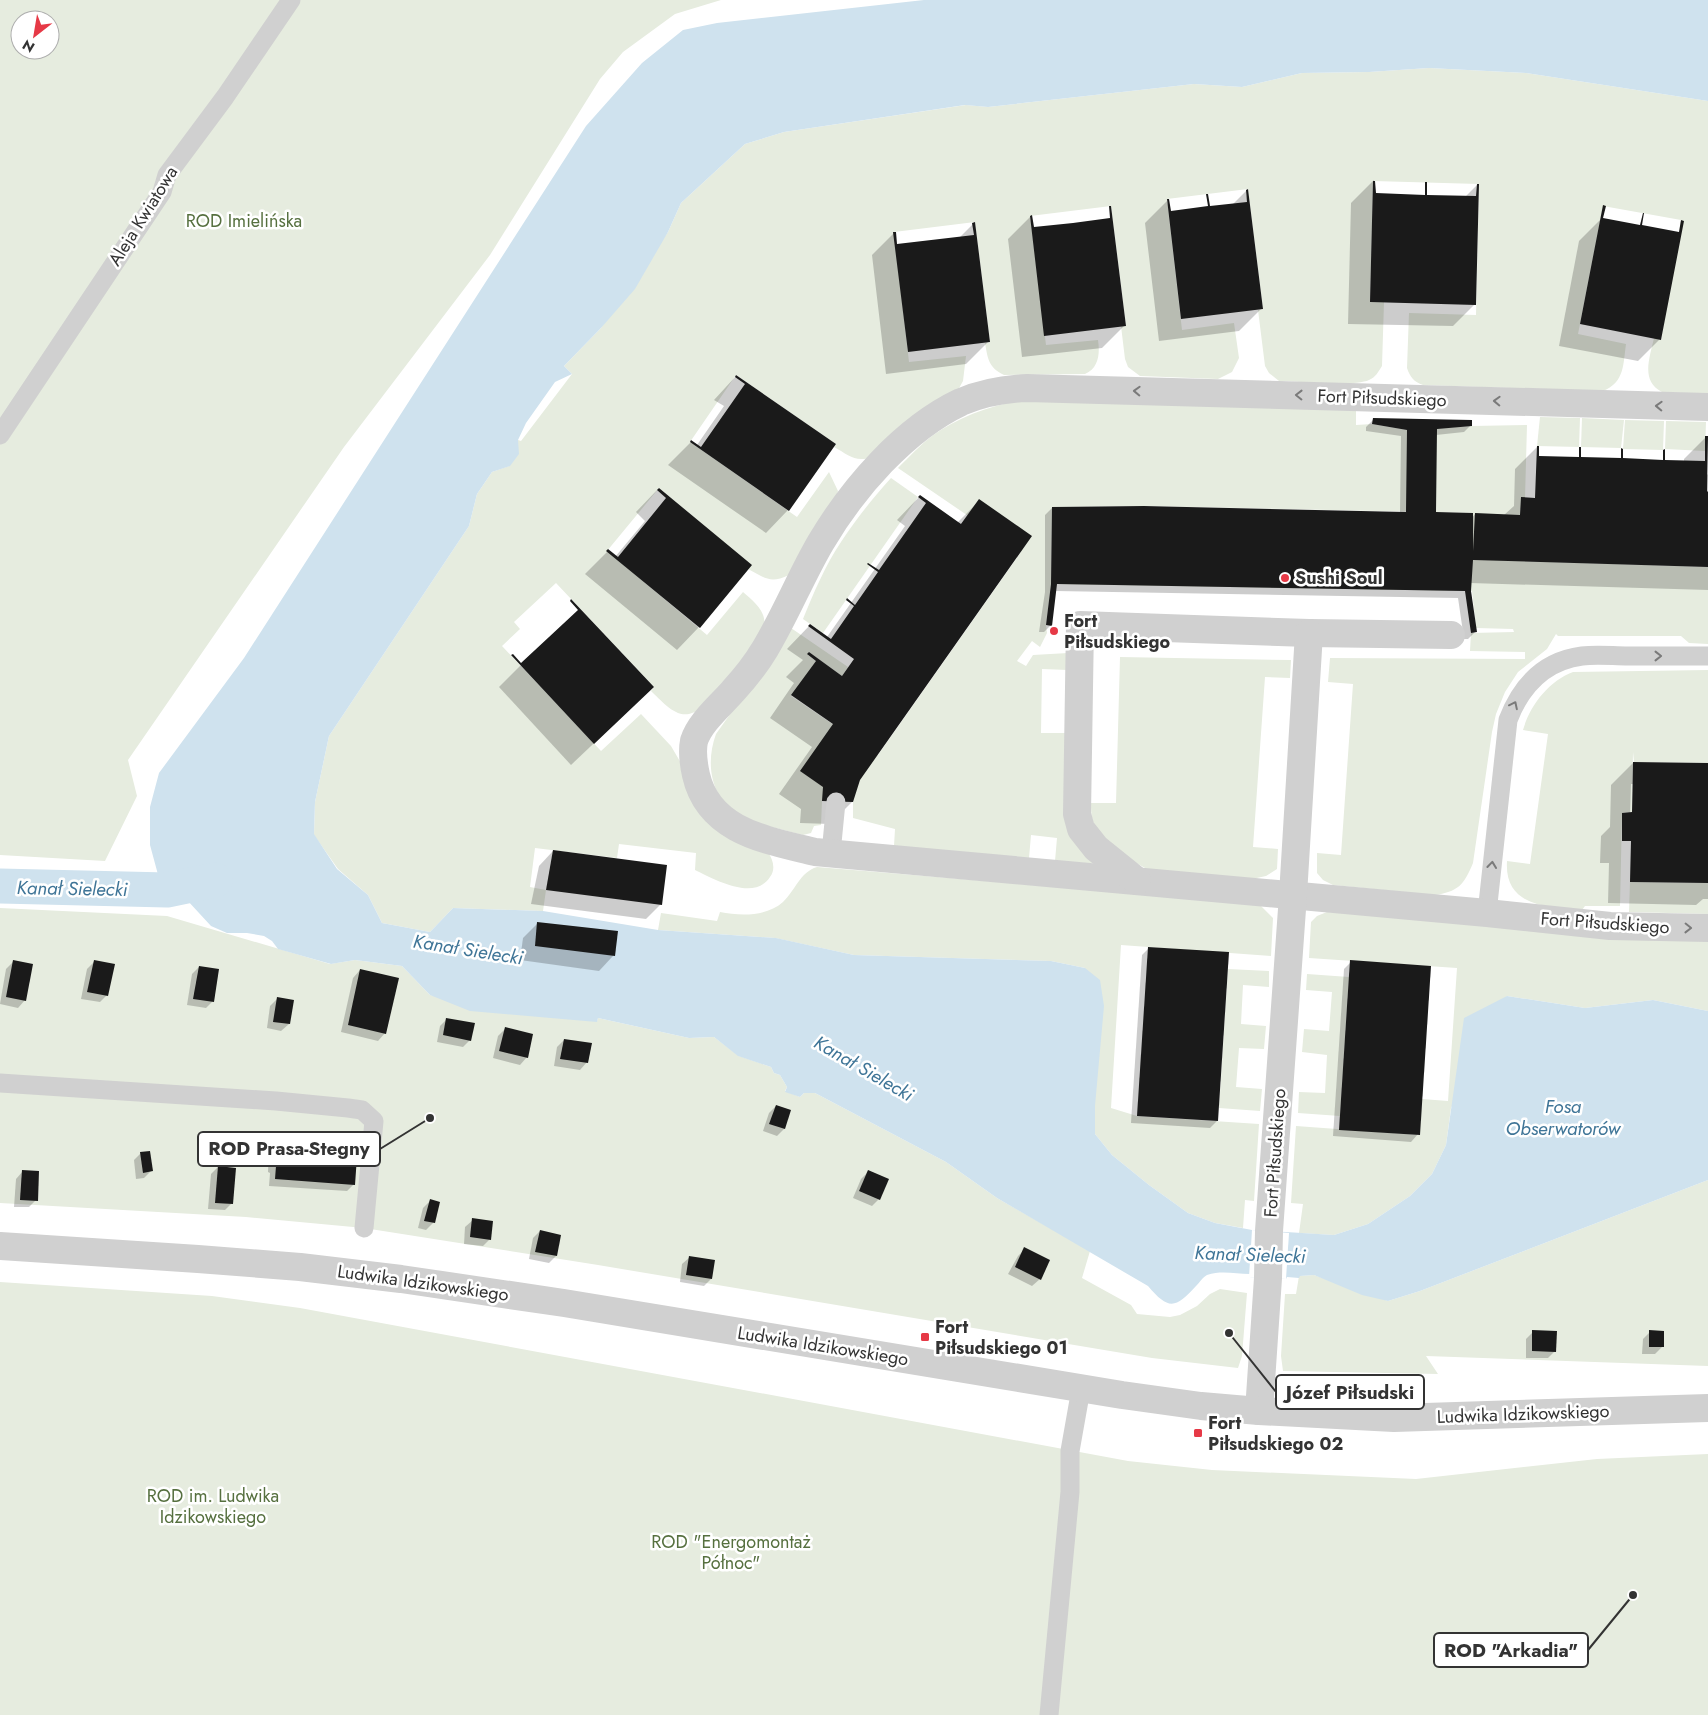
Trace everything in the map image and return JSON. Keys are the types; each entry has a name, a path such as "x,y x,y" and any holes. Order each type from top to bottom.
{"street":[{"name":"Fort Piłsudskiego","path":"1708,407 1027,388 1005,389 983,394 939,414 917,430 896,448 856,492 837,517 821,543 765,649 749,673 706,720 694,741 696,774 701,791 710,807 722,818 755,837 815,852 1413,906 1610,926 1708,928"},
{"path":"1137,881 1096,848 1081,829 1077,814 1080,626 1450,635"},
{"path":"1293,895 1309,633"},
{"name":"Fort Piłsudskiego","path":"1259,1411 1268,1278 1269,1231 1293,895"},
{"name":"Ludwika Idzikowskiego","path":"0,1246 198,1258 401,1278 1192,1405 1259,1411 1394,1418 1708,1408"}],"lane":[{"name":"Aleja Kwiatowa","path":"0,435 162,192 167,175 291,0"},
{"path":"1486,913 1508,720 1514,703 1524,687 1549,668 1582,656 1708,656"},
{"path":"830,853 836,802"},
{"path":"0,1084 276,1101 362,1110 374,1121 364,1228"},
{"path":"1050,1715 1070,1492 1070,1451 1081,1388"}],"green space":[{"name":"ROD Imielińska","path":"0,0 721,0 675,14 623,52 600,79 490,255 344,447 128,760 137,796 105,861 0,855"},
{"path":"1429,68 1526,73 1708,101 1708,394 1662,392 1651,382 1649,375 1648,368 1654,338 1661,340 1681,220 1603,206 1578,334 1626,344 1622,372 1615,383 1603,391 1423,385 1415,381 1410,374 1407,368 1409,313 1476,315 1479,184 1373,181 1370,302 1384,302 1382,366 1371,379 1351,383 1279,381 1269,373 1265,366 1258,310 1263,309 1248,189 1167,199 1182,330 1234,323 1239,358 1232,372 1218,379 1140,376 1128,367 1125,359 1121,326 1126,326 1111,206 1030,216 1046,345 1098,340 1098,360 1093,368 1085,374 1004,375 992,366 985,343 990,342 975,222 894,232 909,362 966,356 963,381 958,390 874,456 857,459 834,447 836,444 736,375 690,442 797,517 829,472 838,491 789,575 777,579 768,579 748,569 751,565 659,488 607,551 707,635 743,592 761,611 764,627 761,634 736,669 706,703 700,709 689,714 678,713 668,707 651,691 654,687 556,583 514,622 520,629 502,646 601,751 641,714 671,746 685,770 768,852 773,865 770,877 763,884 754,888 744,888 723,883 695,870 696,853 619,844 617,858 535,848 530,887 546,890 543,911 453,908 430,932 382,923 368,895 338,869 314,835 315,802 329,736 469,526 477,494 492,472 509,466 518,440 521,441 572,374 564,366 601,328 668,232 681,203 745,144 784,132 966,105 988,107 1194,84 1242,87 1302,73 1369,72"},
{"path":"1022,400 1356,409 1356,425 1372,424 1407,430 1527,425 1525,498 1521,498 1519,561 1708,567 1708,644 1689,643 1681,636 1558,636 1556,634 1547,649 1518,672 1505,692 1496,714 1492,732 1473,863 1459,886 1442,894 1434,895 1333,885 1323,880 1317,873 1317,853 1341,855 1353,684 1328,682 1330,658 1525,659 1525,652 1470,651 1471,633 1514,632 1513,629 1476,628 1472,591 1051,584 1046,625 1047,633 1040,647 1032,641 1017,661 1026,666 1033,655 1068,653 1068,670 1042,669 1041,733 1066,733 1100,864 1055,861 1057,838 1031,835 1029,858 894,846 895,829 853,818 853,802 822,801 821,825 814,826 811,833 803,835 767,826 747,819 735,812 726,804 714,783 711,771 712,747 716,734 791,628 848,667 842,676 809,652 808,655 816,661 791,696 878,755 1021,552 898,468 923,443 942,429 975,413","holes":["1144,506 1473,513 1473,549 1051,578 1052,507"]},
{"path":"1540,417 1580,418 1579,447 1537,446"},
{"path":"1582,418 1624,420 1621,448 1581,447"},
{"path":"1625,420 1664,421 1663,450 1623,449"},
{"path":"1666,421 1706,422 1705,451 1665,449"},
{"path":"891,478 918,497 823,633 803,619 816,589 830,560 847,533"},
{"path":"1120,657 1291,660 1290,678 1265,677 1253,847 1278,849 1277,869 1266,876 1252,879 1147,869 1118,850 1099,832 1093,820 1091,803 1116,803"},
{"path":"1708,670 1708,763 1634,762 1633,752 1632,812 1622,813 1620,906 1585,906 1582,910 1556,908 1531,902 1521,896 1513,888 1508,876 1507,861 1530,864 1548,734 1523,730 1530,712 1542,695 1556,681 1573,672"},
{"path":"817,867 1259,904 1273,918 1271,956 1121,945 1111,1108 1137,1116 1259,1124 1254,1201 1245,1200 1243,1228 1215,1223 1188,1213 1112,1155 1095,1134 1095,1106 1085,968 1051,961 854,955 775,938 658,930 661,913 717,921 720,912 744,915 769,910 783,902 802,877 811,869"},
{"path":"1630,882 1708,883 1708,914 1629,912"},
{"path":"0,908 167,916 330,964 355,960 402,966 430,995 597,1021 598,1018 689,1038 714,1037 739,1056 771,1067 774,1073 780,1075 787,1087 785,1091 800,1097 804,1093 815,1093 946,1162 997,1198 1090,1251 1082,1278 1131,1305 1137,1314 1170,1317 1180,1315 1197,1306 1210,1294 1220,1289 1247,1293 1242,1356 1238,1368 1152,1358 598,1265 364,1228 246,1217 0,1203"},
{"path":"1327,912 1708,939 1708,1011 1653,1000 1585,1008 1507,996 1451,1108 1446,1145 1432,1174 1410,1196 1368,1224 1334,1235 1299,1233 1303,1204 1291,1203 1296,1126 1419,1135 1422,1099 1448,1101 1457,968 1309,958 1311,922 1317,916"},
{"path":"1228,969 1269,971 1269,987 1243,985 1241,1024 1266,1026 1264,1049 1239,1048 1236,1087 1262,1089 1260,1111 1219,1108"},
{"path":"1307,974 1349,977 1340,1116 1298,1113 1299,1092 1325,1093 1327,1055 1302,1052 1304,1029 1329,1031 1332,992 1306,990"},
{"path":"1708,1180 1708,1366 1426,1356 1438,1374 1283,1371 1281,1356 1285,1294 1296,1294 1299,1276 1314,1275 1388,1301 1420,1291"},
{"path":"0,1282 212,1296 300,1308 1128,1461 1212,1470 1416,1479 1597,1459 1708,1454 1708,1715 0,1715"}],"water":[{"name":"Fosa Obserwatorów","path":"924,0 1708,0 1708,101 1526,73 1429,68 1369,72 1302,73 1242,87 1194,84 988,107 965,105 784,132 745,144 681,203 668,232 635,289 564,366 572,374 555,382 526,423 518,440 519,454 510,466 492,472 477,494 469,526 329,736 315,802 314,834 337,869 368,895 382,923 430,932 453,908 543,911 658,930 776,938 854,955 1051,961 1085,968 1100,980 1104,1006 1095,1106 1095,1134 1112,1155 1188,1213 1215,1223 1252,1230 1334,1235 1368,1224 1410,1196 1432,1174 1446,1145 1464,1018 1507,996 1585,1008 1653,1000 1708,1011 1708,1180 1420,1291 1388,1301 1362,1295 1314,1275 1300,1276 1299,1278 1287,1277 1286,1279 1249,1277 1250,1274 1223,1272 1207,1275 1183,1299 1172,1304 1162,1300 1148,1286 997,1198 946,1162 815,1093 804,1093 800,1097 785,1092 787,1087 780,1075 774,1073 771,1067 738,1056 714,1037 689,1038 598,1018 597,1022 470,1011 430,995 402,966 355,960 331,964 278,949 272,941 264,936 247,933 227,933 211,926 187,900 167,890 160,882 150,845 150,807 159,773 244,658 586,126 642,63 683,30 717,23"}],"pier":[{"path":"1252,1230 1289,1233 1286,1279 1249,1277"}],"building":[{"path":"1373,181 1375,181 1376,193 1425,195 1425,182 1427,182 1427,195 1476,196 1477,184 1479,184 1476,305 1370,302"},
{"path":"1248,189 1263,309 1181,319 1167,199 1169,199 1171,211 1208,206 1206,194 1208,194 1210,206 1247,202 1246,190"},
{"path":"1603,205 1606,206 1603,218 1640,225 1644,213 1642,225 1679,232 1681,220 1684,221 1661,340 1580,324"},
{"path":"1109,206 1111,206 1126,326 1044,336 1030,216 1032,215 1034,227 1073,223 1110,218"},
{"path":"975,222 990,342 908,352 893,232 896,232 897,244 974,235 972,223"},
{"path":"736,375 836,444 789,511 690,442 691,440 701,447 745,384 735,377"},
{"path":"1373,418 1472,420 1472,426 1437,429 1436,512 1473,513 1473,551 1475,513 1520,515 1521,497 1535,498 1537,446 1539,446 1539,456 1579,457 1579,447 1581,447 1581,457 1621,458 1621,448 1623,449 1623,458 1663,460 1663,450 1665,449 1665,460 1705,461 1705,436 1708,436 1708,567 1473,560 1471,591 1477,632 1471,633 1465,591 1057,584 1052,626 1046,625 1051,584 1052,507 1144,506 1406,512 1407,430 1372,424"},
{"path":"659,488 752,565 700,628 606,551 608,549 618,557 666,498 657,490"},
{"path":"920,495 961,524 979,499 1032,536 860,780 853,802 822,801 823,787 800,771 833,724 791,695 816,661 807,654 809,652 842,676 854,659 808,626 810,624 831,639 854,606 846,600 847,598 855,605 878,572 867,564 879,570 926,503 918,497"},
{"path":"571,599 654,687 594,744 511,655 513,654 521,663 578,610 570,601"},
{"path":"1633,762 1708,763 1708,883 1630,882 1631,841 1622,841 1622,813 1632,812"},
{"path":"553,850 667,865 662,905 546,890"},
{"path":"537,922 618,931 615,956 535,946"},
{"path":"1148,947 1229,952 1218,1121 1137,1116"},
{"path":"13,960 33,964 26,1001 6,997"},
{"path":"94,960 115,964 108,996 87,992"},
{"path":"1350,960 1431,966 1420,1135 1339,1130"},
{"path":"199,966 219,969 214,1002 193,999"},
{"path":"360,969 399,978 386,1034 348,1025"},
{"path":"277,997 294,1000 290,1024 273,1022"},
{"path":"446,1018 475,1023 471,1041 443,1035"},
{"path":"505,1027 533,1034 528,1058 499,1051"},
{"path":"564,1039 592,1043 588,1063 560,1059"},
{"path":"776,1105 791,1110 785,1129 769,1124"},
{"path":"276,1137 358,1142 355,1185 275,1179"},
{"path":"150,1151 153,1171 143,1173 140,1152"},
{"path":"218,1166 236,1168 233,1204 215,1203"},
{"path":"22,1170 39,1171 38,1201 20,1200"},
{"path":"868,1170 889,1179 880,1200 859,1191"},
{"path":"430,1199 440,1202 435,1223 424,1221"},
{"path":"472,1218 493,1221 491,1240 470,1237"},
{"path":"540,1230 561,1235 557,1256 535,1252"},
{"path":"1024,1247 1050,1260 1041,1280 1015,1267"},
{"path":"689,1256 715,1260 712,1279 686,1275"},
{"path":"1532,1330 1557,1331 1556,1352 1532,1351"},
{"path":"1649,1330 1664,1331 1664,1347 1649,1347"}],"waterway":[{"name":"Kanał Sielecki","path":"0,886 167,890 215,880"}],"place":[{"name":"Sushi Soul","path":"1285,578"},
{"name":"Fort Piłsudskiego","path":"1054,631"},
{"name":"ROD Prasa-Stegny","path":"430,1118"},
{"name":"Józef Piłsudski","path":"1229,1333"},
{"name":"Fort Piłsudskiego 01","path":"925,1337"},
{"name":"Fort Piłsudskiego 02","path":"1198,1433"},
{"name":"ROD \"Arkadia\"","path":"1633,1595"}],"park label":[{"name":"ROD im. Ludwika Idzikowskiego","path":"213,1506"},
{"name":"ROD \"Energomontaż Północ\"","path":"731,1552"}]}
